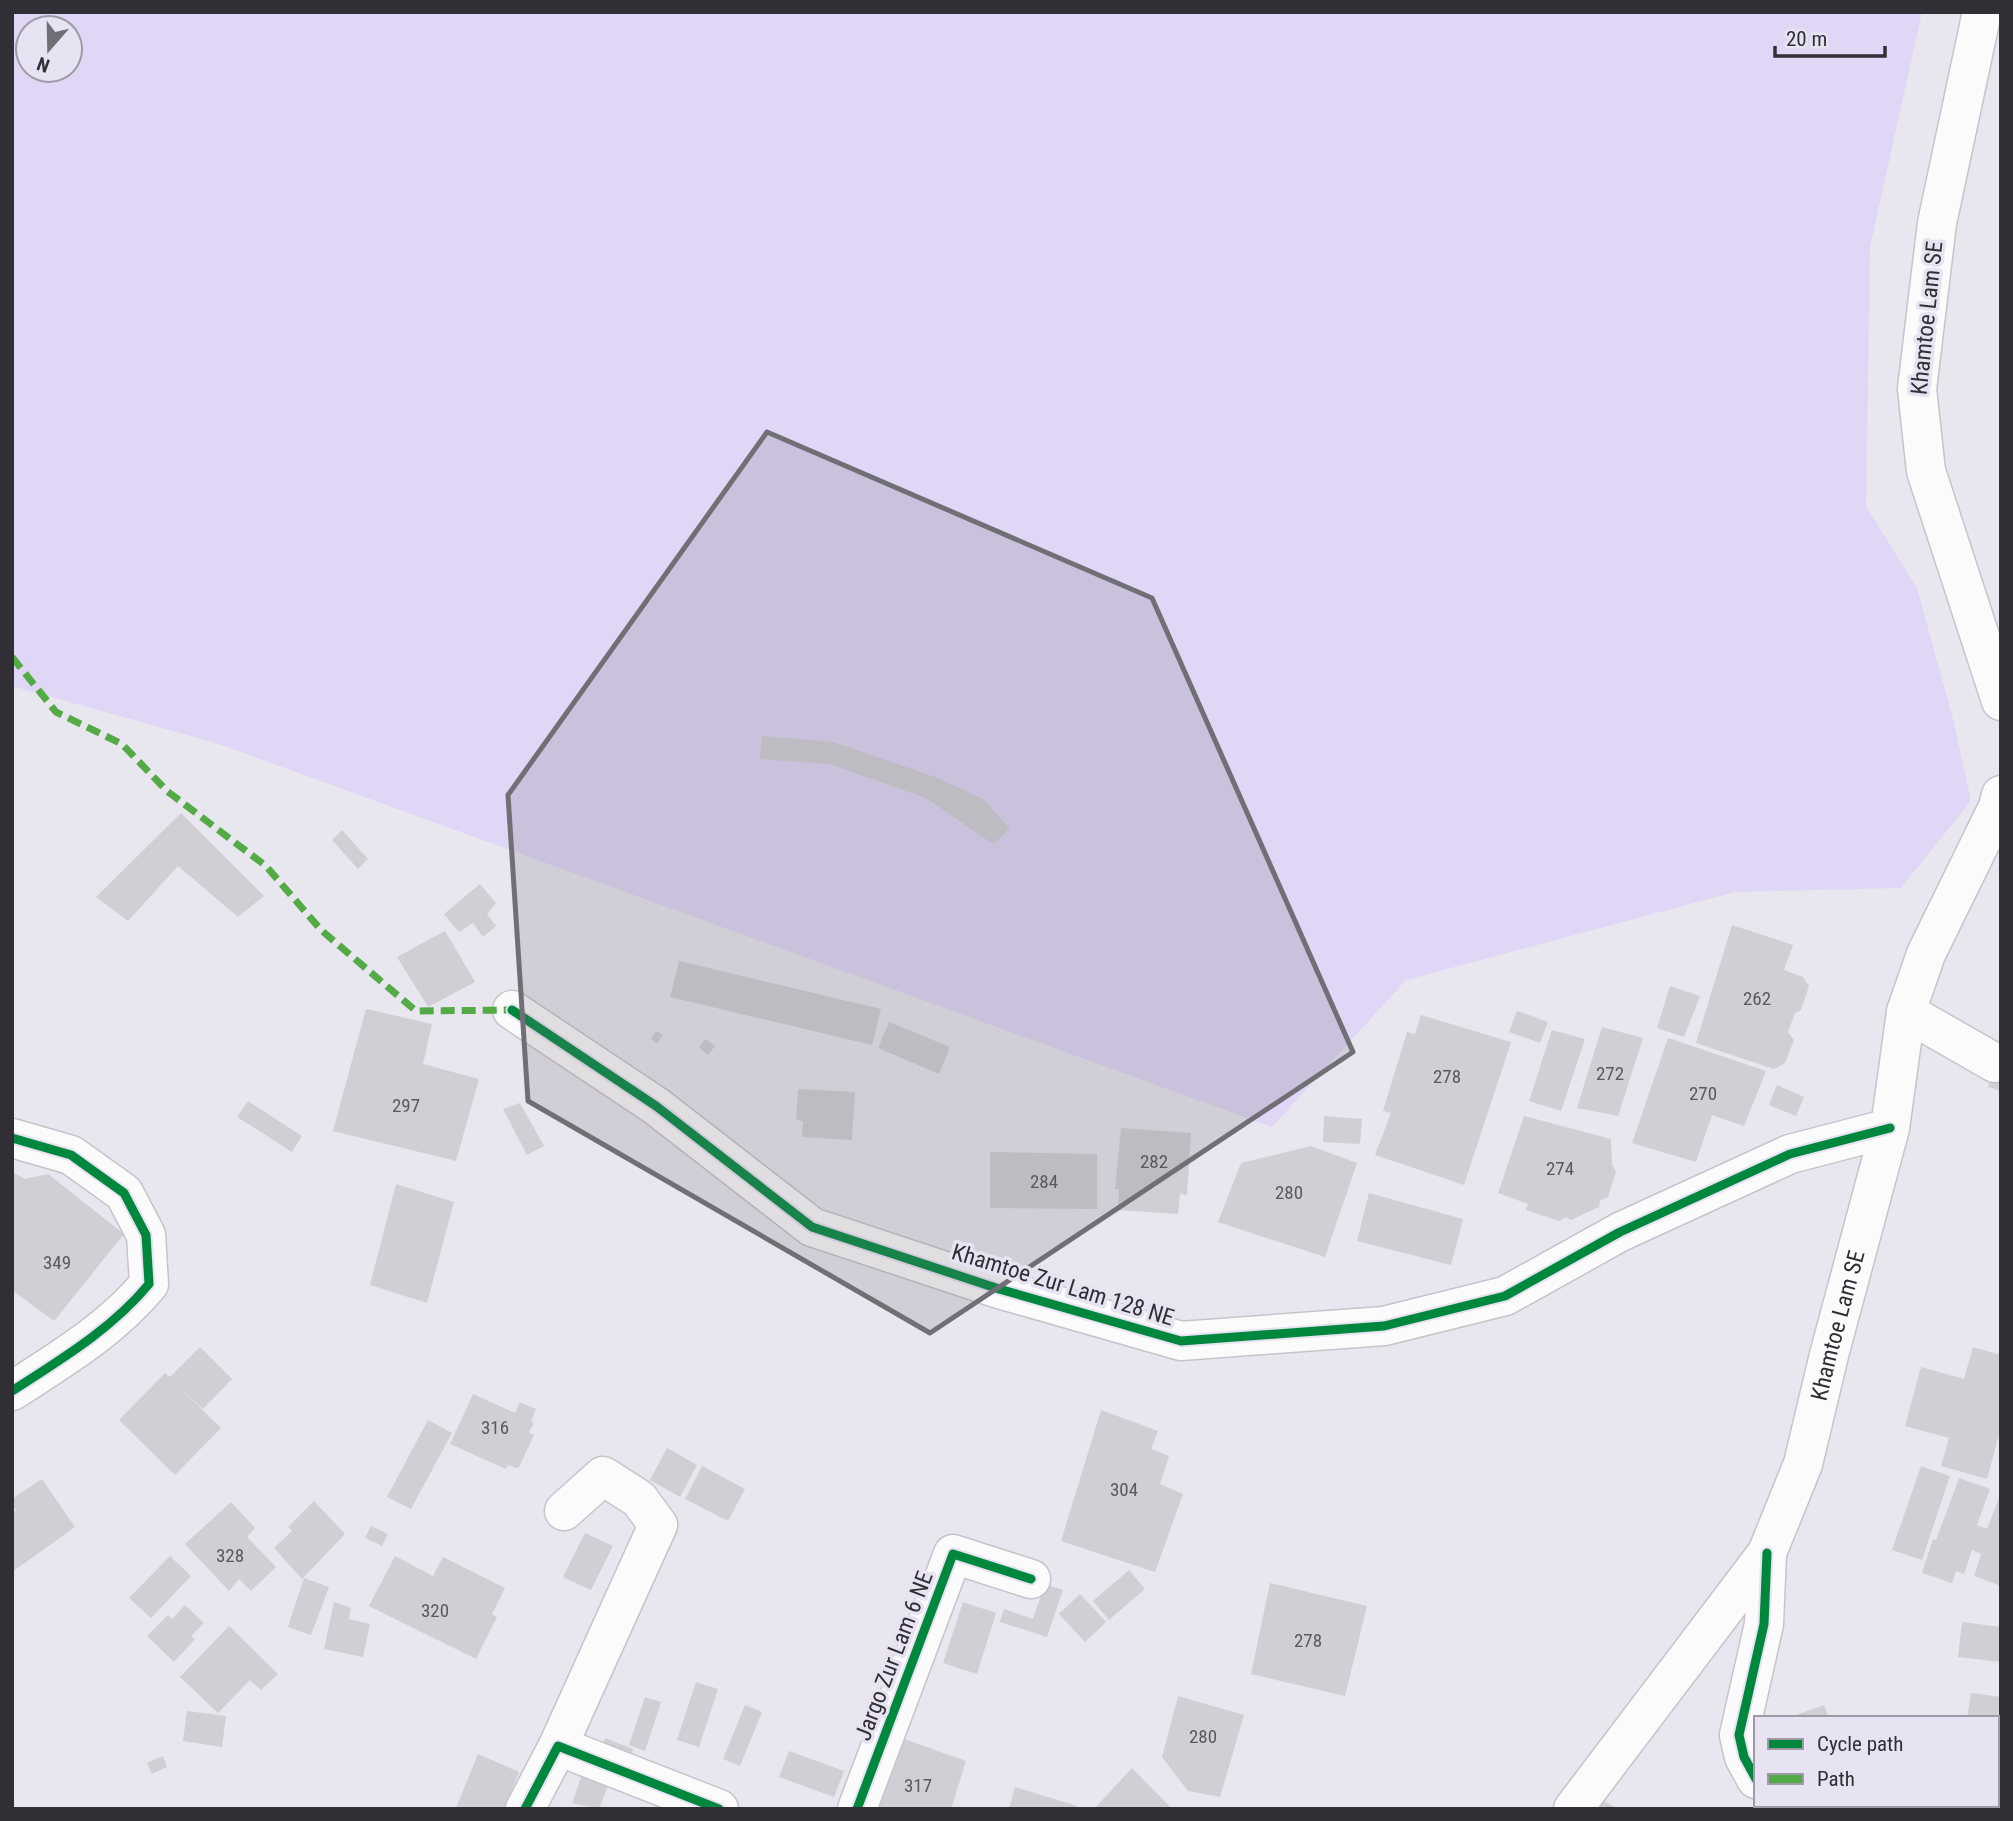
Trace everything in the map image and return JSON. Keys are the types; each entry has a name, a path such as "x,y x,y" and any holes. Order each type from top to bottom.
{"street":[{"name":"Khamtoe Lam SE","path":"1982,12 1937,223 1917,389 1926,471 2001,701"},
{"name":"Khamtoe Lam SE","path":"1573,1809 1767,1553 1803,1464 1829,1355 1890,1128 1906,1012 1926,954 1998,807 2001,795"},
{"name":"Khamtoe Zur Lam 128 NE","path":"512,1010 656,1106 812,1227 999,1289 1181,1340 1384,1326 1505,1296 1620,1232 1790,1154 1890,1128"},
{"path":"1906,1012 1995,1063"},
{"path":"12,1138 71,1155 124,1193 146,1235 149,1284 133,1303 77,1349 12,1391"},
{"path":"525,1809 558,1746 658,1524 639,1499 603,1476 564,1511"},
{"path":"1754,1775 1744,1757 1739,1735 1764,1624 1767,1553"},
{"name":"Jargo Zur Lam 6 NE","path":"857,1809 953,1554 1031,1579"},
{"path":"558,1746 719,1809"}],"highlighted area":[{"path":"767,432 1152,598 1353,1052 930,1333 528,1101 508,795"}],"shaded area":[{"path":"12,12 1922,12 1870,247 1866,506 1917,588 1954,723 1971,801 1901,888 1735,892 1406,980 1272,1127 216,743 12,686"}],"building":[{"path":"762,736 833,742 935,777 983,799 1010,829 993,844 926,798 829,764 760,759"},
{"path":"181,813 264,896 238,917 178,866 128,921 96,897"},
{"path":"342,830 368,859 358,869 332,840"},
{"path":"480,884 496,903 487,914 496,926 483,937 473,923 459,932 444,914"},
{"path":"1732,925 1793,945 1784,970 1803,977 1809,986 1801,1010 1795,1013 1788,1032 1794,1040 1785,1063 1774,1069 1696,1043"},
{"path":"445,931 475,982 428,1007 397,957"},
{"path":"679,961 881,1009 872,1045 670,997"},
{"path":"1670,986 1700,996 1684,1037 1657,1028"},
{"path":"366,1009 432,1024 423,1064 479,1079 456,1161 333,1131"},
{"path":"1517,1011 1548,1022 1540,1043 1509,1032"},
{"path":"1421,1015 1511,1042 1464,1185 1375,1155 1391,1113 1383,1111 1407,1032 1415,1034"},
{"path":"889,1022 950,1047 939,1074 878,1048"},
{"path":"1602,1027 1643,1038 1618,1116 1577,1108"},
{"path":"1552,1030 1585,1039 1561,1111 1529,1101"},
{"path":"656,1031 663,1035 657,1044 651,1039"},
{"path":"1668,1038 1766,1071 1744,1126 1712,1115 1696,1162 1632,1143"},
{"path":"705,1039 715,1046 708,1055 699,1047"},
{"path":"2001,1049 2001,1091 1988,1087"},
{"path":"1777,1085 1804,1097 1796,1116 1769,1105"},
{"path":"798,1089 855,1092 852,1140 802,1137 803,1121 796,1120"},
{"path":"248,1101 302,1136 292,1152 237,1117"},
{"path":"520,1103 544,1146 527,1155 503,1109"},
{"path":"1324,1116 1362,1119 1360,1144 1323,1142"},
{"path":"1524,1116 1611,1139 1612,1164 1616,1172 1608,1197 1600,1201 1599,1207 1571,1220 1566,1217 1559,1221 1526,1210 1528,1204 1498,1193"},
{"path":"1121,1128 1191,1133 1187,1195 1180,1194 1178,1214 1118,1210 1119,1189 1115,1189"},
{"path":"1311,1146 1357,1163 1325,1257 1218,1222 1241,1163"},
{"path":"990,1152 1097,1154 1097,1209 990,1208"},
{"path":"12,1172 25,1179 48,1174 124,1234 54,1321 12,1290"},
{"path":"396,1184 454,1202 427,1303 370,1285"},
{"path":"1369,1193 1463,1219 1451,1265 1357,1241"},
{"path":"200,1347 232,1379 203,1409 182,1390 221,1428 175,1475 119,1420 165,1373 170,1377"},
{"path":"1973,1347 2001,1355 2001,1427 1987,1479 1941,1466 1949,1438 1905,1426 1921,1367 1964,1379"},
{"path":"473,1394 515,1413 520,1402 536,1409 531,1421 534,1423 529,1432 534,1435 519,1467 508,1465 506,1469 450,1444"},
{"path":"1101,1410 1158,1431 1151,1449 1169,1456 1160,1484 1183,1494 1155,1572 1061,1541"},
{"path":"428,1420 452,1433 411,1509 387,1497"},
{"path":"667,1448 697,1465 680,1497 650,1480"},
{"path":"702,1466 745,1489 728,1521 685,1499"},
{"path":"1921,1466 1950,1476 1922,1560 1892,1550"},
{"path":"1959,1478 1990,1489 1977,1525 1987,1529 2001,1493 2001,1586 1974,1576 1981,1554 1972,1550 1964,1574 1956,1571 1952,1583 1922,1573"},
{"path":"42,1479 75,1527 12,1572 12,1513 16,1510 12,1499"},
{"path":"314,1501 345,1534 302,1579 274,1548 292,1531 288,1527"},
{"path":"231,1502 255,1528 247,1537 276,1567 251,1591 239,1579 229,1591 185,1544"},
{"path":"371,1526 388,1534 382,1546 365,1538"},
{"path":"585,1533 613,1546 591,1590 563,1577"},
{"path":"170,1556 191,1576 151,1618 129,1598"},
{"path":"395,1556 433,1576 443,1557 505,1588 492,1614 497,1617 476,1659 369,1606"},
{"path":"1129,1570 1145,1589 1109,1620 1093,1601"},
{"path":"304,1578 329,1587 311,1635 288,1627"},
{"path":"1270,1583 1367,1606 1345,1696 1251,1674"},
{"path":"1045,1584 1063,1590 1047,1637 1000,1622 1004,1609 1033,1619"},
{"path":"1080,1594 1106,1622 1085,1642 1059,1614"},
{"path":"334,1602 351,1608 349,1619 370,1624 363,1657 324,1649"},
{"path":"963,1602 996,1613 977,1674 943,1663"},
{"path":"185,1605 204,1623 191,1636 195,1639 174,1662 147,1636 168,1615 172,1619"},
{"path":"1962,1622 2001,1627 2001,1662 1958,1657"},
{"path":"229,1626 278,1674 261,1690 250,1680 218,1713 180,1677"},
{"path":"696,1682 718,1689 699,1747 677,1740"},
{"path":"1971,1693 2001,1697 1998,1716 1967,1716"},
{"path":"1178,1696 1244,1715 1220,1797 1188,1791 1162,1757"},
{"path":"645,1697 661,1702 645,1751 629,1745"},
{"path":"745,1705 762,1712 740,1766 723,1759"},
{"path":"1824,1705 1828,1716 1794,1716"},
{"path":"187,1711 226,1716 222,1747 183,1741"},
{"path":"893,1735 966,1761 951,1809 869,1809"},
{"path":"605,1738 633,1749 628,1763 600,1753"},
{"path":"789,1751 844,1771 834,1797 779,1777"},
{"path":"478,1754 519,1772 504,1809 456,1808"},
{"path":"163,1756 167,1767 152,1774 147,1763"},
{"path":"585,1766 611,1777 599,1809 572,1803"},
{"path":"1132,1768 1172,1809 1094,1809"},
{"path":"1015,1787 1077,1806 1076,1809 1009,1809"},
{"path":"1602,1800 1618,1809 1598,1809"}],"marked path":[{"path":"12,657 56,712 122,744 167,791 266,866 321,930 416,1011 512,1010"}],"cycle path":[{"path":"512,1010 656,1106 812,1227 999,1289 1181,1341 1384,1326 1505,1296 1620,1232 1790,1154 1890,1128"},
{"path":"12,1138 71,1155 124,1193 146,1235 149,1284 102,1329 12,1391"},
{"path":"1754,1775 1744,1757 1739,1735 1764,1624 1767,1553"},
{"path":"857,1809 953,1554 1031,1579"},
{"path":"525,1809 558,1746 719,1809"}]}
